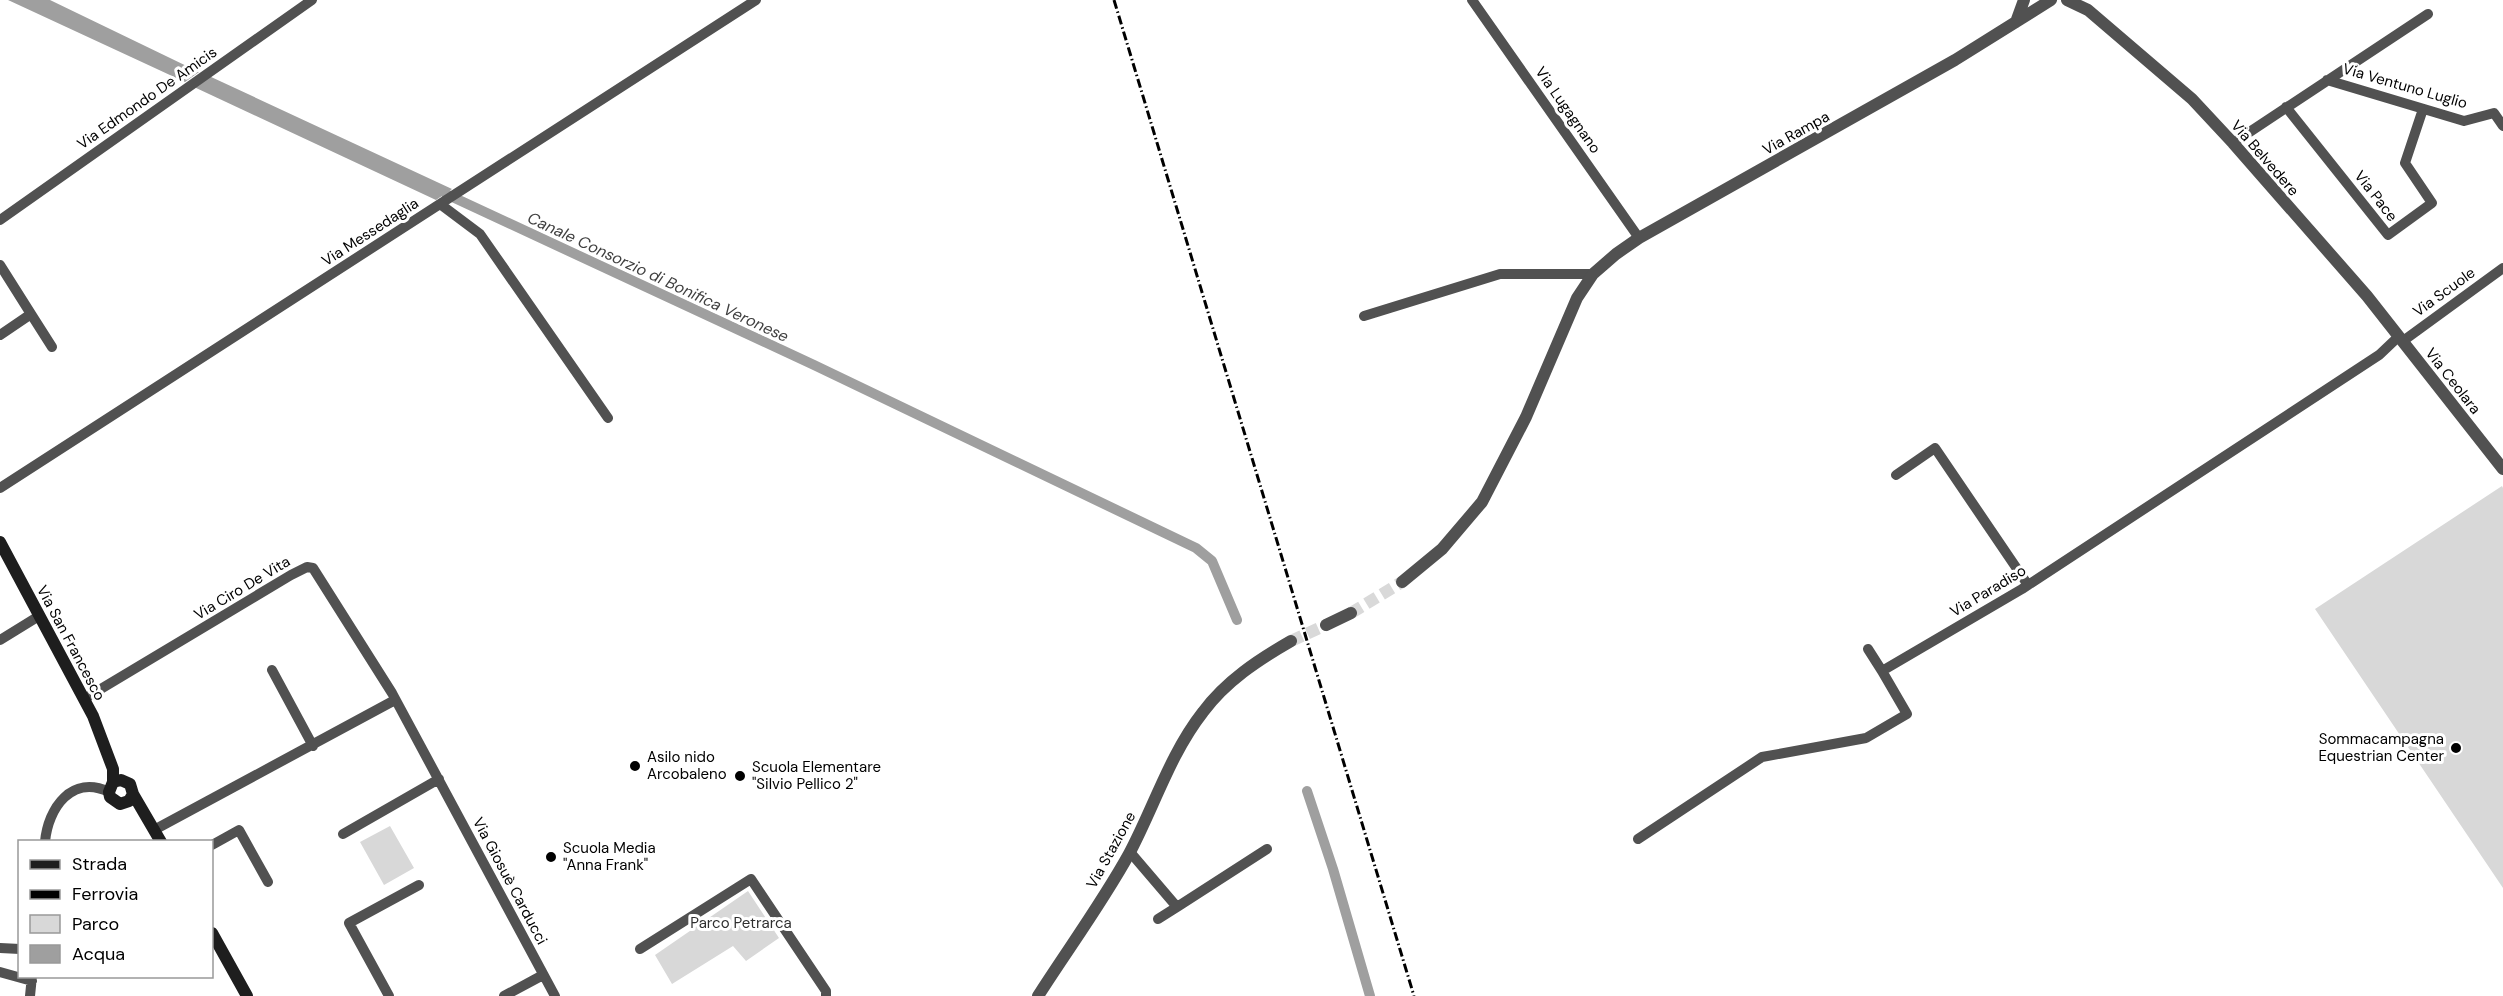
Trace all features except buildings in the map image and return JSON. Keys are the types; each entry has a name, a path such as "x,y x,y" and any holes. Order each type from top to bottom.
{"main road":[{"name":"Via San Francesco","path":"0,542 104,733 132,789 129,798"},
{"name":"Via San Francesco","path":"93,716 113,769 111,787 114,802 129,798"},
{"path":"111,787 121,780 127,782"},
{"name":"Via San Francesco","path":"129,798 156,832"},
{"path":"213,935 247,996"}],"street":[{"name":"Via Edmondo De Amicis","path":"0,220 312,0"},
{"name":"Via Messedaglia","path":"0,488 756,0"},
{"name":"Via Lugagnano","path":"1472,0 1639,238"},
{"path":"2016,22 2024,0"},
{"path":"2042,0 2052,0"},
{"name":"Via Rampa","path":"1402,582 1442,549 1482,502 1526,417 1576,298 1593,274 1639,238 1955,60 2052,0"},
{"name":"Via Belvedere","path":"2067,0 2086,5 2192,99 2233,143 2401,338"},
{"name":"Via Ventuno Luglio","path":"2233,143 2428,14"},
{"name":"Via Ventuno Luglio","path":"2328,80 2464,121 2494,113 2503,126"},
{"name":"Via Pace","path":"2286,107 2388,235 2432,203 2405,163 2423,109"},
{"path":"440,204 480,234 608,418"},
{"path":"0,266 52,347"},
{"name":"Via Scuole","path":"2401,338 2503,268"},
{"path":"1364,316 1500,274 1593,274"},
{"path":"0,335 31,314"},
{"name":"Via Ceolara","path":"2401,338 2503,469"},
{"name":"Via Paradiso","path":"1882,671 2028,585 2379,355 2401,338"},
{"path":"1896,475 1935,448 2028,585"},
{"name":"Via Ciro De Vita","path":"84,699 307,567 313,568 318,573 395,700"},
{"path":"1326,625 1352,613"},
{"path":"0,640 39,616"},
{"name":"Via Stazione","path":"1038,996 1130,852 1180,748 1202,713 1224,688 1247,669 1291,641"},
{"path":"1638,839 1762,757 1866,738 1907,714 1868,649"},
{"path":"272,669 314,746"},
{"path":"156,832 395,700"},
{"name":"Via Giosuè Carducci","path":"395,700 555,996"},
{"path":"343,834 439,779"},
{"path":"45,840 48,820 63,799 82,787 111,787"},
{"path":"213,843 239,830 268,882"},
{"path":"1158,919 1268,849"},
{"path":"1130,852 1177,907"},
{"path":"640,949 751,879 826,994"},
{"path":"389,996 349,923 419,885"},
{"path":"0,948 18,949"},
{"path":"0,972 18,976"},
{"path":"504,996 543,975"},
{"path":"30,996 32,979"}],"green space":[{"name":"Sommacampagna Equestrian Center","path":"2502,486 2503,488 2503,888 2315,609"},
{"path":"390,826 414,868 384,885 360,842"},
{"name":"Parco Petrarca","path":"748,891 779,938 746,961 733,946 672,984 655,955"}],"water":[{"path":"8,0 50,0 199,72 185,82"},
{"path":"209,76 452,189 436,200 194,87"}],"waterway":[{"name":"Canale Consorzio di Bonifica Veronese","path":"446,194 814,365 1196,548 1212,561 1237,620"},
{"name":"Canale Consorzio di Bonifica Veronese","path":"1307,791 1333,869 1370,996"}],"tunnel":[{"path":"1351,613 1402,582"},
{"path":"1291,641 1326,625"}],"railway":[{"path":"1114,0 1414,996"}],"place":[{"name":"Sommacampagna Equestrian Center","path":"2456,748"},
{"name":"Asilo nido Arcobaleno","path":"635,766"},
{"name":"Scuola Elementare \"Silvio Pellico 2\"","path":"740,776"},
{"name":"Scuola Media \"Anna Frank\"","path":"551,857"}]}
